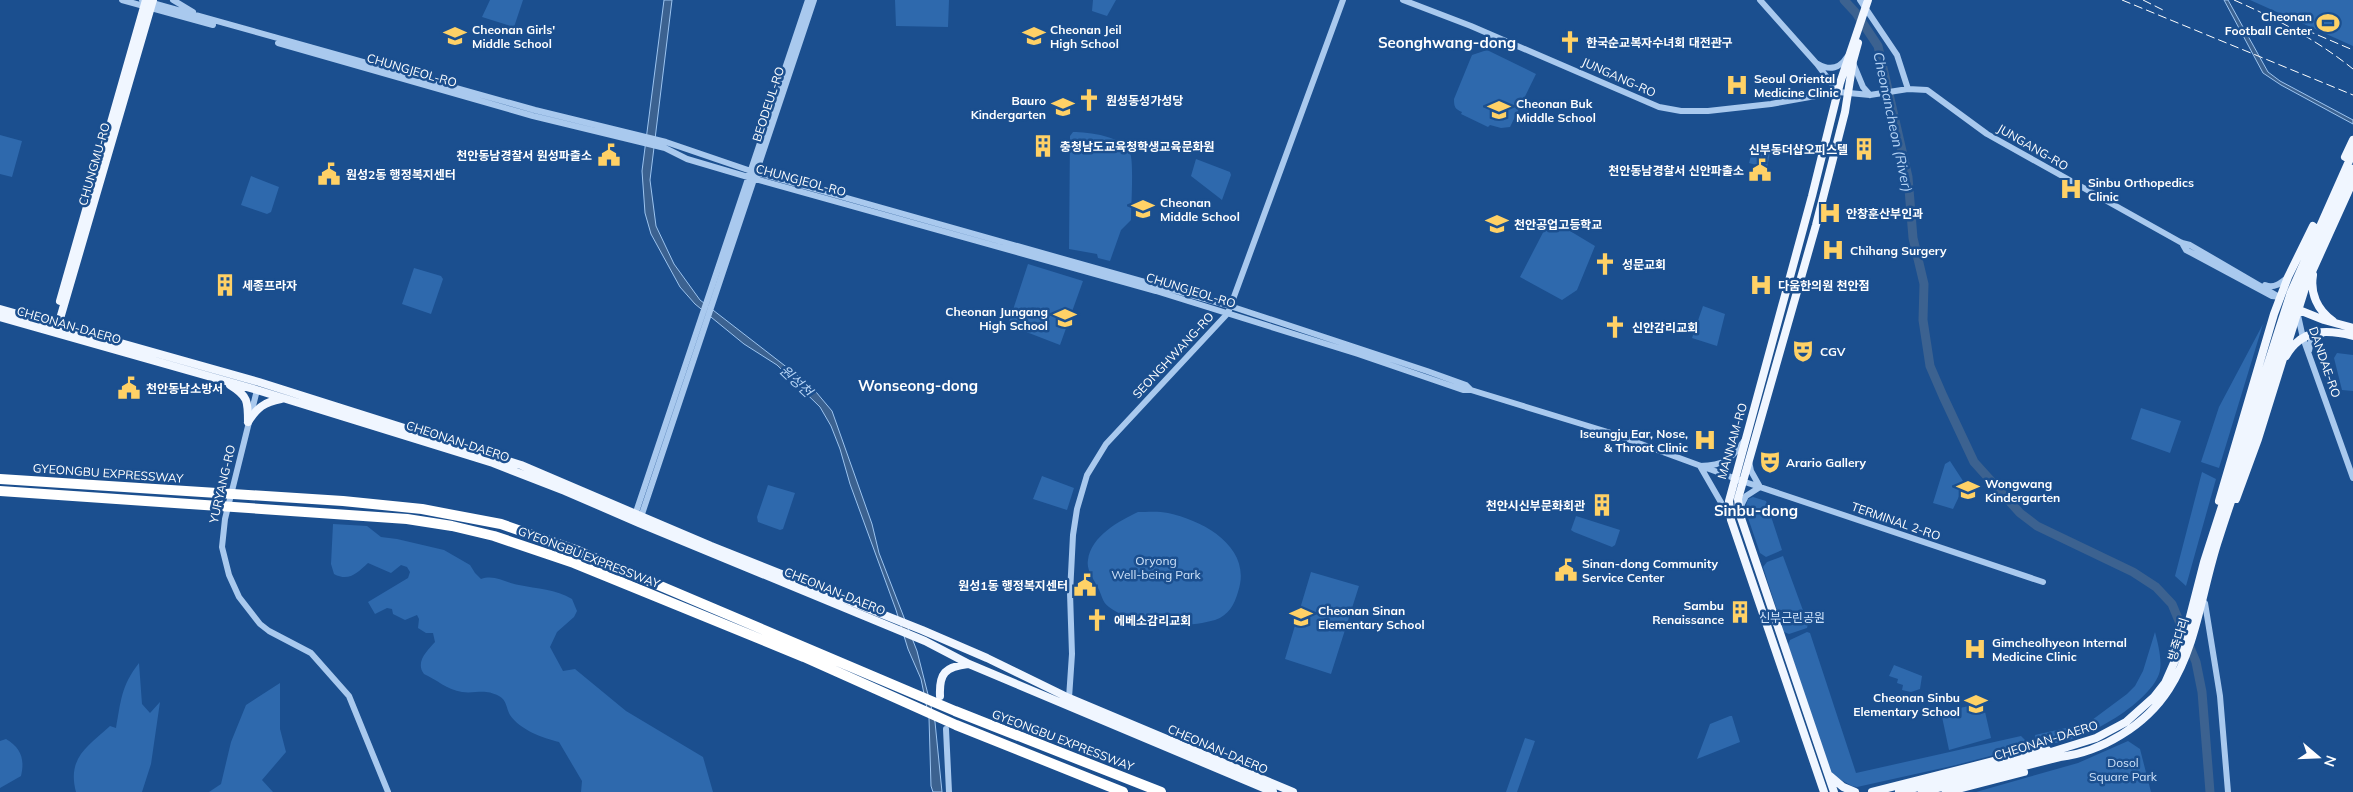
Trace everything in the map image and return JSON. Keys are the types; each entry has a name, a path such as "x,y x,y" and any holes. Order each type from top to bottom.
{"highway":[{"name":"GYEONGBU EXPRESSWAY","path":"0,479 244,494 422,509 501,524 578,551 955,711 1161,792"},
{"name":"GYEONGBU EXPRESSWAY","path":"0,491 407,519 452,526 494,536 574,563 691,610 804,657 951,727 1123,792"}],"main road":[{"path":"1853,48 1870,2"},
{"name":"CHUNGMU-RO","path":"53,333 148,3"},
{"name":"MANNAM-RO","path":"1824,792 1731,520 1729,509 1749,441 1838,92 1853,48"},
{"name":"MANNAM-RO","path":"1834,792 1739,511 1738,480 1750,454 1749,441 1816,225 1839,133 1847,94 1853,48"},
{"path":"1829,131 1836,126 1839,133"},
{"path":"2197,603 2204,562 2226,475 2274,314 2288,277 2353,140"},
{"path":"2214,554 2290,292 2353,152"},
{"path":"2204,562 2236,474 2293,303 2353,169"},
{"path":"2197,603 2240,489 2297,310 2316,261 2353,181"},
{"path":"2316,261 2311,289 2322,311 2336,324"},
{"path":"2281,298 2297,310 2342,333"},
{"name":"CHEONAN-DAERO","path":"0,309 203,365 429,434 521,465 637,518 917,637 969,664 1273,792"},
{"path":"2297,310 2353,328"},
{"name":"CHEONAN-DAERO","path":"0,317 257,390 492,463 892,618 986,658 1068,698 1292,792"},
{"path":"2274,386 2291,348 2303,338 2311,333 2326,332 2353,336"},
{"path":"222,380 241,392 248,401 248,422"},
{"path":"248,422 260,405 269,401 284,399"},
{"path":"1729,509 1731,504 1739,511"},
{"name":"방죽다리","path":"2178,674 2188,650 2198,611 2197,603"},
{"name":"방죽다리","path":"2174,666 2197,603"},
{"path":"940,696 940,681 945,672 952,667 969,664"},
{"name":"CHEONAN-DAERO","path":"1864,792 1899,788 2033,751 2062,748 2096,738 2126,722 2154,697 2174,666"},
{"name":"CHEONAN-DAERO","path":"1922,792 2060,757 2075,755 2098,747 2138,722 2155,707 2178,674"},
{"path":"1946,792 2052,764 2075,755"},
{"path":"1827,773 1843,787 1855,792"},
{"path":"1818,774 1818,792"},
{"path":"1891,792 1899,788"}],"street":[{"name":"CHUNGJEOL-RO","path":"122,0 148,3 637,137 753,175 888,215 1229,309 1427,371 1466,385 1471,390 1611,434 1738,480"},
{"path":"174,0 210,20"},
{"name":"BEODEUL-RO","path":"637,518 729,251 808,0"},
{"name":"BEODEUL-RO","path":"753,175 814,0"},
{"name":"SEONGHWANG-RO","path":"1068,698 1072,654 1071,551 1077,510 1087,475 1106,444 1229,309 1344,0"},
{"name":"JUNGANG-RO","path":"1403,0 1471,26 1659,107 1681,111 1708,111 1771,104 1838,92"},
{"path":"1760,0 1817,64 1838,92 1870,95 1904,89 1897,55 1860,0"},
{"name":"CHUNGJEOL-RO","path":"148,3 533,116 637,137"},
{"path":"1817,64 1827,68 1836,67 1844,62 1853,48"},
{"path":"1852,61 1863,87 1870,95"},
{"name":"JUNGANG-RO","path":"1904,89 1928,90 1987,134 2182,243 2190,245 2281,298"},
{"name":"JUNGANG-RO","path":"2182,243 2186,250 2264,292 2281,298"},
{"path":"2258,283 2270,287 2288,277"},
{"path":"2264,292 2272,300 2274,314"},
{"name":"DANDAE-RO","path":"2297,310 2303,338 2353,478"},
{"path":"2309,354 2311,341 2326,332"},
{"name":"YURYANG-RO","path":"257,390 222,535 224,560 234,588 248,610 260,624 269,631 311,653 349,696 388,792"},
{"path":"1731,520 1700,466 1724,463 1749,441"},
{"path":"1739,511 1743,500 1760,487 1751,470 1750,454"},
{"name":"TERMINAL 2-RO","path":"1738,480 2043,582"},
{"path":"2197,603 2205,604 2209,621 2220,696 2228,792"},
{"path":"949,792 951,727"}],"green space":[{"path":"490,0 523,0 514,27 482,17"},
{"path":"895,0 949,0 948,27 896,26"},
{"path":"1093,0 1116,0 1107,16 1092,11"},
{"name":"Cheonan Football Center","path":"2250,0 2353,0 2353,46"},
{"path":"1487,50 1536,74 1510,127 1501,128 1490,125 1488,127 1461,114 1462,112 1456,109 1455,106 1454,99 1472,55"},
{"path":"1073,132 1105,136 1121,143 1130,153 1132,174 1131,220 1121,230 1110,261 1098,258 1097,254 1069,249 1070,136"},
{"path":"0,135 22,141 12,177 0,174"},
{"path":"1772,142 1767,168 1749,163 1754,144"},
{"path":"1196,159 1230,172 1231,175 1222,200 1191,176"},
{"path":"251,176 279,187 271,212 267,214 241,205"},
{"path":"1550,219 1595,246 1577,290 1562,300 1520,277"},
{"path":"1028,264 1083,281 1060,345 1008,325"},
{"path":"414,268 441,276 443,279 431,314 402,304"},
{"path":"1703,306 1725,314 1717,346 1692,338"},
{"path":"2263,324 2219,468 2201,462 2219,407"},
{"path":"2337,353 2353,355 2353,391 2342,390 2334,358"},
{"path":"2141,408 2181,421 2170,453 2131,439"},
{"path":"1950,461 1965,484 1953,509 1933,503 1945,464"},
{"path":"2202,472 2216,479 2186,586 2175,576"},
{"path":"1042,476 1074,488 1067,510 1033,499"},
{"path":"768,485 795,493 783,529 780,530 758,522 757,517"},
{"path":"1753,497 1766,501 1782,550 1766,557 1760,553 1745,509 1748,499"},
{"name":"Oryong Well-being Park","path":"1138,512 1168,513 1197,523 1222,539 1232,550 1239,562 1241,576 1235,601 1224,615 1203,623 1160,624 1132,618 1109,607 1105,603 1088,567 1090,551 1107,530"},
{"path":"1576,516 1620,530 1615,545 1612,547 1571,530"},
{"path":"333,524 367,526 381,537 444,550 470,565 481,579 496,578 514,584 553,591 572,599 577,611 574,617 557,632 550,647 563,671 575,669 626,711 703,757 713,792 581,792 582,781 559,742 539,736 520,725 510,715 502,698 489,692 457,691 424,674 421,661 435,642 433,633 426,633 418,628 419,619 417,615 405,620 393,614 392,609 387,608 375,614 368,602 408,578 410,572 407,567 401,565 391,573 368,563 348,577 334,574 331,564"},
{"name":"신부근린공원","path":"1783,556 1808,624 1807,628 1789,634 1784,632 1763,567 1767,562"},
{"path":"1311,572 1359,586 1331,674 1285,659"},
{"name":"신부근린공원","path":"1807,632 1810,633 1856,773 2021,736 2029,744 2028,746 1956,765 1857,787 1852,786 1832,775 1788,645 1790,640"},
{"path":"2155,632 2160,653 2159,674 2152,687 2140,700 2105,724 2086,734 2067,741 2050,744 2036,743 2035,735 2088,723 2127,694 2135,686 2143,671"},
{"path":"139,663 142,704 150,713 160,702 151,764 142,792 76,792 74,770 77,762 87,747 110,726 116,728 125,687"},
{"path":"1894,665 1922,676 1920,689 1911,692 1902,690 1903,685 1897,683 1898,679 1889,676"},
{"path":"280,683 280,729 286,752 262,780 273,792 209,792 221,784 231,742 246,705"},
{"path":"1983,703 1991,738 1949,750 1941,712"},
{"path":"1732,716 1740,742 1697,759 1710,724"},
{"path":"1525,738 1535,741 1517,792 1506,792"},
{"path":"6,739 21,754 22,770 21,776 0,788 0,741"},
{"name":"Dosol Square Park","path":"2128,741 2140,749 2151,792 1976,792 2078,763"}],"water":[{"name":"원성천","path":"664,0 672,0 650,180 656,226 674,264 700,300 811,386 832,411 872,524 879,553 917,651 935,722 942,792 933,792 931,786 929,718 921,679 908,649 831,426 820,407 777,365 744,344 695,304 680,287 651,234 645,213 642,171"},
{"path":"2224,0 2228,0 2268,72 2280,81 2353,120 2353,124 2281,85 2263,73"}],"waterway":[{"name":"Cheonancheon (River)","path":"1844,0 1856,13 1878,46 1908,177 1913,238 1924,284 1923,320 1930,366 1943,396 1974,462 2020,513 2037,526 2133,572 2156,587 2172,604 2196,662 2202,692 2210,792"}],"railway":[{"path":"2122,0 2353,95"},
{"path":"2143,0 2163,10"},
{"path":"2234,0 2296,31 2353,69"},
{"path":"2306,30 2353,50"}],"place":[{"name":"Cheonan Football Center","path":"2328,23"},
{"name":"Cheonan Girls' Middle School","path":"455,36"},
{"name":"Cheonan Jeil High School","path":"1034,36"},
{"name":"한국순교복자수녀회 대전관구","path":"1570,42"},
{"name":"Seoul Oriental Medicine Clinic","path":"1737,85"},
{"name":"원성동성가성당","path":"1089,100"},
{"name":"Bauro Kindergarten","path":"1063,107"},
{"name":"Cheonan Buk Middle School","path":"1499,110"},
{"name":"충청남도교육청학생교육문화원","path":"1043,146"},
{"name":"신부동더샵오피스텔","path":"1864,149"},
{"name":"천안동남경찰서 원성파출소","path":"609,155"},
{"name":"천안동남경찰서 신안파출소","path":"1760,170"},
{"name":"원성2동 행정복지센터","path":"329,174"},
{"name":"Sinbu Orthopedics Clinic","path":"2071,189"},
{"name":"Cheonan Middle School","path":"1143,209"},
{"name":"안창훈산부인과","path":"1830,213"},
{"name":"천안공업고등학교","path":"1497,224"},
{"name":"Chihang Surgery","path":"1833,250"},
{"name":"성문교회","path":"1605,264"},
{"name":"세종프라자","path":"225,285"},
{"name":"다움한의원 천안점","path":"1761,285"},
{"name":"Cheonan Jungang High School","path":"1065,318"},
{"name":"신안감리교회","path":"1615,327"},
{"name":"CGV","path":"1803,351"},
{"name":"천안동남소방서","path":"129,388"},
{"name":"Iseungju Ear, Nose, & Throat Clinic","path":"1705,440"},
{"name":"Arario Gallery","path":"1770,462"},
{"name":"Wongwang Kindergarten","path":"1968,490"},
{"name":"천안시신부문화회관","path":"1602,505"},
{"name":"Sinan-dong Community Service Center","path":"1566,570"},
{"name":"원성1동 행정복지센터","path":"1085,585"},
{"name":"Sambu Renaissance","path":"1740,612"},
{"name":"Cheonan Sinan Elementary School","path":"1301,617"},
{"name":"에베소감리교회","path":"1097,620"},
{"name":"Gimcheolhyeon Internal Medicine Clinic","path":"1975,649"},
{"name":"Cheonan Sinbu Elementary School","path":"1976,704"}],"district":[{"name":"Seonghwang-dong","path":"1447,42"},
{"name":"Wonseong-dong","path":"918,385"},
{"name":"Sinbu-dong","path":"1756,510"}]}
